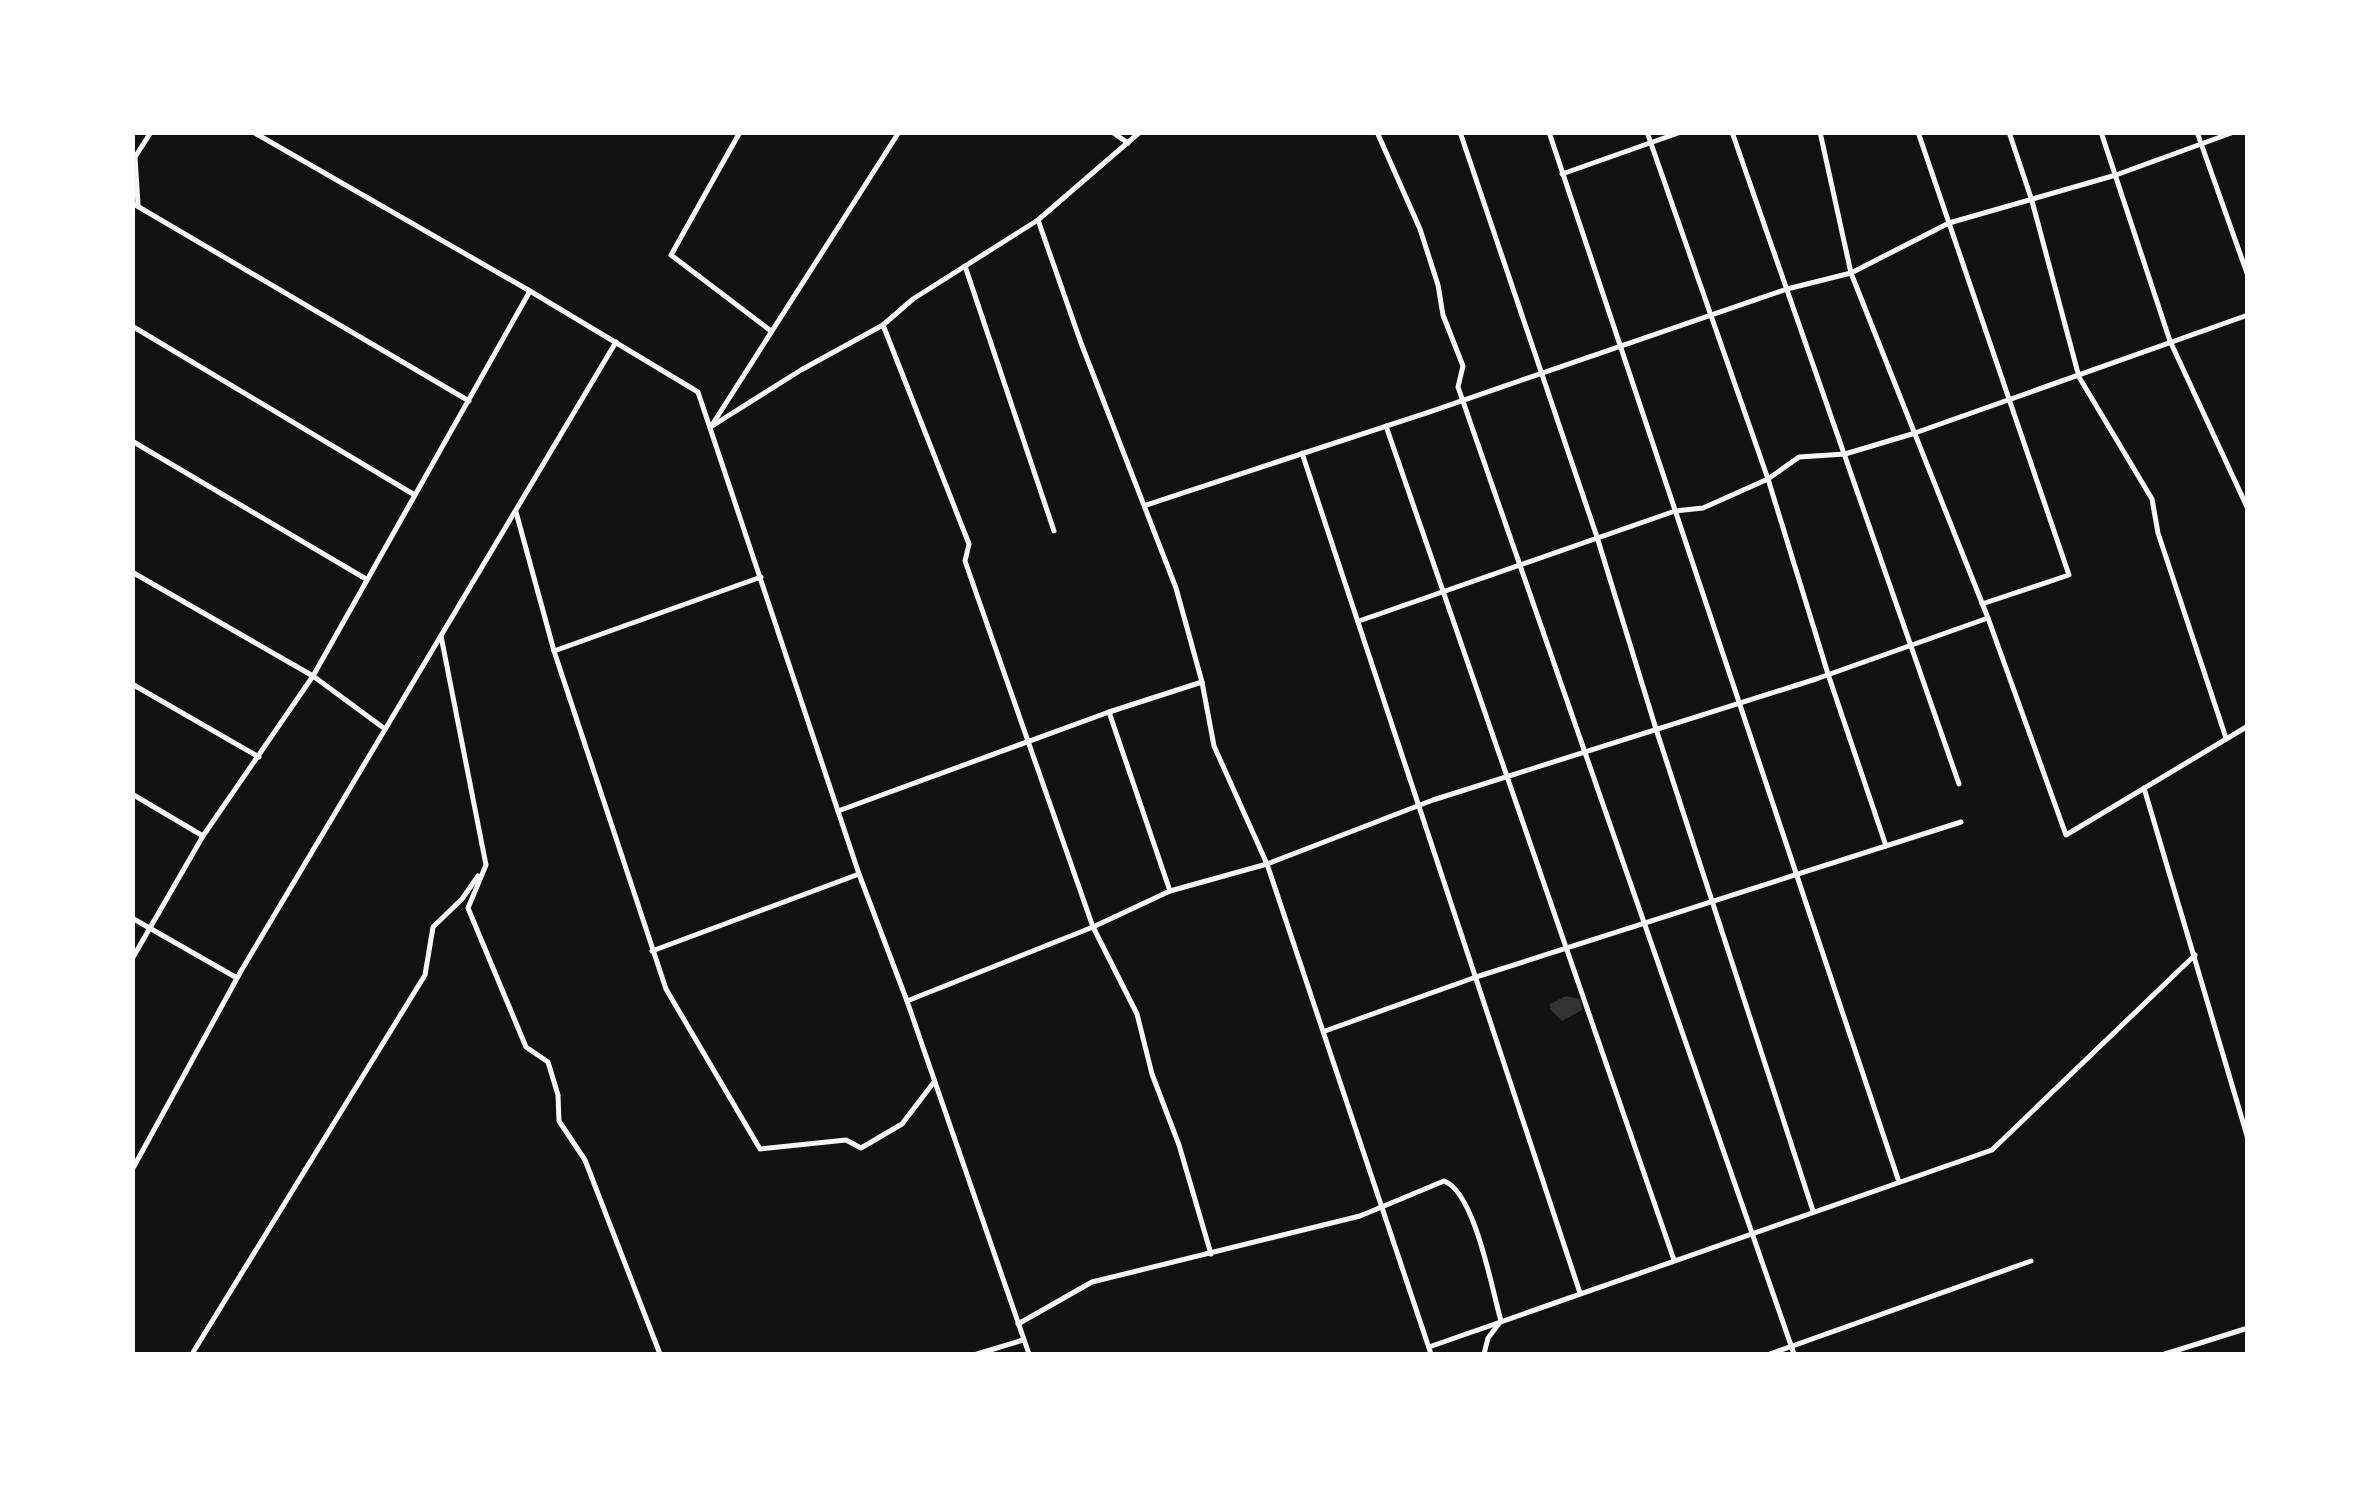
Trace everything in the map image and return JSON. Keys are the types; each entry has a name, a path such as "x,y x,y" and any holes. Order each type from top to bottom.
{"street":[{"path":"151,132 135,157 136,204 469,401"},
{"path":"253,132 698,392 860,874 1029,1354"},
{"path":"740,132 671,255 771,331"},
{"path":"712,426 899,132"},
{"path":"1112,132 1128,143"},
{"path":"712,426 800,370 883,325 914,299 1038,220 1140,132"},
{"path":"1377,132 1420,229 1443,316 1463,366 1458,386 1794,1354"},
{"path":"1460,132 1597,537 1814,1211"},
{"path":"1549,132 1899,1182"},
{"path":"1646,132 1768,480 1886,846"},
{"path":"1562,174 1681,132"},
{"path":"1732,132 1959,784"},
{"path":"1820,132 1851,273 1988,618 2066,835 2248,726"},
{"path":"1918,132 2069,576 1982,604"},
{"path":"2009,132 2032,201 2079,377 2152,499 2158,534 2226,739"},
{"path":"2101,132 2170,341 2248,509"},
{"path":"2197,132 2248,276"},
{"path":"1145,506 1787,288 1851,273 1949,223 2116,175 2234,132"},
{"path":"1038,220 1080,342 1176,588 1202,682 1214,746 1268,864 1430,1351 1501,1321 1992,1150 2194,955"},
{"path":"965,266 1054,531"},
{"path":"132,960 203,836 313,676 530,291"},
{"path":"1359,622 1675,511 1703,508 1768,480 1798,457 1845,454 1912,434 2248,315"},
{"path":"883,325 968,544 965,562 1093,927 1137,1014 1152,1074 1179,1145 1210,1254"},
{"path":"132,326 413,494"},
{"path":"132,1170 237,978 616,342"},
{"path":"1386,426 1674,1260"},
{"path":"132,442 366,580"},
{"path":"1302,453 1580,1293"},
{"path":"515,510 554,651 666,989 760,1149 846,1140 861,1148 902,1124 934,1082"},
{"path":"132,572 313,676 385,729"},
{"path":"554,651 761,576"},
{"path":"907,1001 1093,927 1170,891 1268,864 1419,805 1910,648 1988,618"},
{"path":"441,636 486,865 468,908 526,1046 548,1062 558,1095 558,1121 585,1160 660,1354"},
{"path":"838,810 1202,682"},
{"path":"132,684 260,757"},
{"path":"1109,712 1170,891"},
{"path":"2144,788 2248,1139"},
{"path":"132,794 203,836"},
{"path":"1326,1031 1476,977 1961,822"},
{"path":"192,1354 425,975 433,927 462,899 486,865"},
{"path":"652,951 860,874"},
{"path":"132,918 237,978"},
{"path":"1018,1324 1092,1282 1338,1222 1444,1182 1454,1185 1478,1238 1501,1321"},
{"path":"1770,1354 2031,1261"},
{"path":"1484,1354 1488,1338 1501,1321"},
{"path":"2164,1354 2248,1328"},
{"path":"978,1354 1023,1340"}],"shaded area":[{"path":"1566,996 1580,999 1582,1010 1562,1021 1550,1004"}]}
